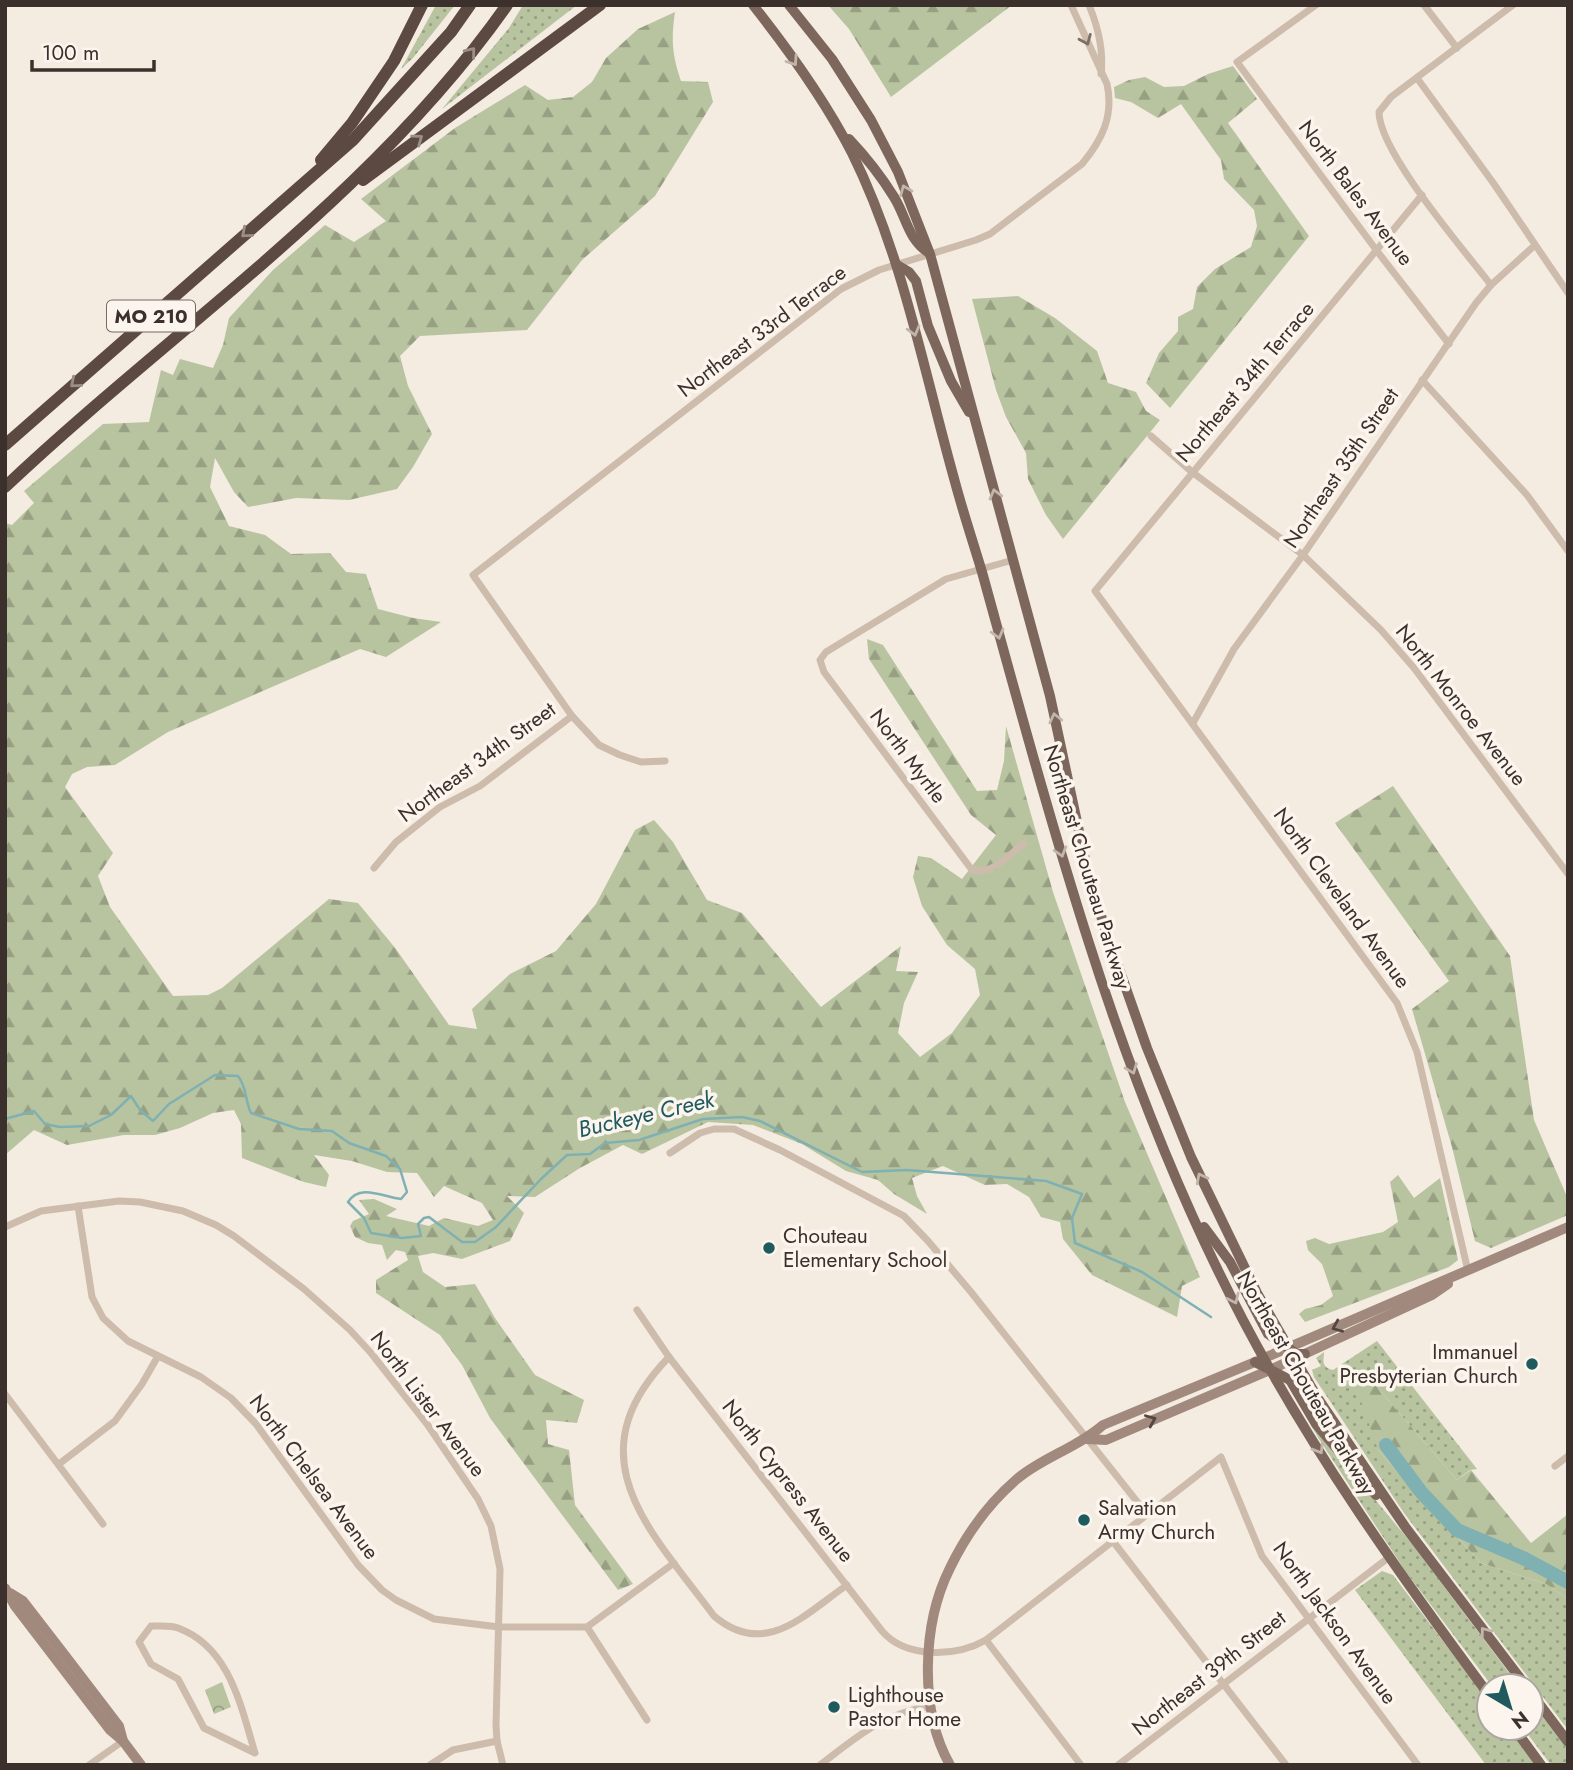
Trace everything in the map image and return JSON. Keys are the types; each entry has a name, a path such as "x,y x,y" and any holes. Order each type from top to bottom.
{"highway":[{"path":"298,188 352,123 394,61 422,5"},
{"name":"MO 210","path":"5,445 353,140 451,32 470,5"},
{"name":"MO 210","path":"5,487 324,209 431,102 507,5"},
{"path":"324,209 600,5"}],"main road":[{"name":"Northeast Chouteau Parkway","path":"753,5 837,127 864,181 897,265 956,486 1052,821 1117,1029 1142,1095 1260,1360 1272,1369 1324,1459 1388,1558 1475,1676"},
{"name":"Northeast Chouteau Parkway","path":"789,5 832,59 871,120 898,173 930,254 1050,696 1086,864 1129,999 1191,1157 1257,1293 1296,1353 1317,1397 1406,1528 1515,1672"},
{"path":"837,127 867,158 896,200 916,243 930,254"},
{"path":"897,265 909,272 916,281 928,326 951,381 977,426"},
{"path":"1194,1214 1230,1262 1268,1334 1296,1353"},
{"path":"1087,1439 1106,1440 1272,1369 1296,1353 1468,1271 1568,1227"},
{"path":"950,1765 944,1754 930,1706 928,1651 935,1614 949,1570 976,1523 1018,1479 1087,1439 1103,1425 1260,1360 1296,1353 1432,1295 1468,1271"},
{"path":"1272,1369 1290,1380 1316,1424 1406,1528"},
{"path":"7,1590 15,1606 110,1730 123,1741 141,1765"},
{"path":"1545,1712 1568,1742"},
{"path":"1524,1742 1541,1765"}],"street":[{"name":"Northeast 33rd Terrace","path":"572,716 472,575 841,289 870,274 990,234 1082,164 1095,149 1109,116 1110,98 1107,85 1071,5"},
{"name":"Northeast 33rd Terrace","path":"1089,5 1097,26 1103,63 1101,75"},
{"name":"North Bales Avenue","path":"1316,5 1237,62 1449,344"},
{"path":"1424,5 1457,48"},
{"path":"1491,285 1422,195 1384,136 1379,112 1385,102 1513,5"},
{"path":"1417,78 1568,293"},
{"name":"Northeast 34th Terrace","path":"1095,591 1422,195"},
{"name":"Northeast 35th Street","path":"1193,723 1234,649 1303,555 1422,380 1491,285 1534,246"},
{"path":"1422,380 1527,495 1568,551"},
{"name":"North Monroe Avenue","path":"1151,436 1192,472 1303,555 1402,653 1568,874"},
{"path":"981,568 1013,560"},
{"name":"North Myrtle","path":"981,568 946,579 826,652 820,660 824,672 972,870 989,870 1024,842"},
{"name":"North Cleveland Avenue","path":"1095,591 1397,1003 1417,1052 1468,1271"},
{"path":"572,716 599,745 641,762 665,761"},
{"name":"Northeast 34th Street","path":"374,868 396,842 440,807 480,786 572,716"},
{"path":"670,1153 701,1133 714,1129 734,1129 780,1150 904,1216 928,1241 1146,1513"},
{"name":"North Lister Avenue","path":"78,1206 119,1201 172,1208 203,1219 234,1236 280,1270 350,1330 372,1353 427,1423 485,1512 499,1554 497,1741 503,1765"},
{"path":"5,1227 41,1211 78,1206"},
{"name":"North Chelsea Avenue","path":"78,1206 92,1297 97,1308 118,1334 216,1386 244,1410 358,1565 382,1590 412,1609 435,1619 499,1627 587,1628"},
{"name":"North Cypress Avenue","path":"636,1310 669,1357 846,1585 890,1640 906,1648 958,1651 986,1640 1221,1457"},
{"path":"59,1464 115,1421 142,1384 158,1356"},
{"path":"669,1357 648,1380 636,1401 625,1435 624,1475 642,1518 714,1616 723,1624 744,1633 760,1635 782,1631 846,1585"},
{"path":"5,1394 103,1524"},
{"path":"1555,1466 1568,1456"},
{"name":"North Jackson Avenue","path":"1221,1457 1262,1556 1418,1765"},
{"path":"1112,1540 1286,1765"},
{"name":"Northeast 39th Street","path":"1118,1765 1388,1558"},
{"path":"647,1720 587,1628 674,1563"},
{"path":"255,1753 204,1728 178,1679 151,1664 139,1642 151,1626 177,1627 208,1646 230,1677 255,1753 258,1765"},
{"path":"986,1640 1081,1765"},
{"path":"820,1765 883,1719 930,1706"},
{"path":"89,1765 123,1741"},
{"path":"430,1765 453,1750 497,1741"}],"green space":[{"path":"436,5 455,5 401,69"},
{"path":"523,5 577,5 442,109 509,28"},
{"path":"828,5 1012,5 891,97 849,29"},
{"path":"675,12 673,47 681,81 708,82 713,102 655,196 582,260 527,330 420,336 400,356 408,386 432,434 397,489 349,500 296,498 248,507 234,492 215,458 210,487 229,526 265,535 291,554 330,553 346,572 366,574 378,609 441,622 386,657 360,649 168,732 115,765 87,767 72,774 65,787 113,853 98,876 110,907 173,996 208,995 222,988 329,899 358,903 396,949 449,1025 477,1029 472,1009 510,974 556,951 596,904 635,830 654,820 673,842 707,900 742,913 821,1007 901,946 896,971 918,972 904,1003 898,1033 920,1057 952,1033 980,995 975,969 947,945 922,906 913,877 918,856 931,858 962,879 996,835 971,815 869,659 867,639 883,645 977,791 997,790 1004,761 1006,726 1053,892 1125,1102 1200,1277 1182,1286 1177,1317 1092,1275 1063,1239 1060,1222 1041,1217 1029,1197 1007,1184 985,1185 943,1166 912,1178 917,1196 927,1214 894,1194 878,1180 846,1171 802,1144 753,1125 708,1122 642,1154 623,1145 535,1197 507,1196 524,1213 510,1241 462,1259 433,1253 418,1256 423,1272 445,1287 475,1284 535,1375 584,1400 577,1423 546,1420 548,1444 569,1450 575,1505 633,1584 618,1590 490,1418 462,1365 440,1335 376,1293 376,1280 408,1260 405,1252 396,1250 387,1260 382,1245 355,1237 350,1226 353,1221 369,1214 359,1200 374,1199 397,1209 386,1216 429,1226 444,1218 478,1226 493,1220 482,1203 444,1186 434,1197 417,1173 387,1172 352,1161 314,1155 329,1175 326,1187 304,1182 242,1158 241,1124 234,1110 213,1113 180,1128 155,1135 124,1135 67,1145 34,1130 5,1155 5,523 12,525 34,503 24,491 103,424 149,422 161,370 173,375 180,359 213,368 223,345 229,318 273,270 325,225 354,242 386,221 361,199 455,128 525,85 548,100 573,97 592,82 606,58 638,29"},
{"path":"1233,66 1257,99 1228,123 1309,236 1170,408 1146,383 1159,353 1178,331 1178,317 1193,309 1197,287 1215,269 1251,247 1257,226 1254,210 1224,179 1221,160 1181,104 1158,118 1131,102 1115,98 1114,87 1145,77 1164,87 1184,86"},
{"path":"1018,296 1055,318 1097,351 1108,383 1136,392 1146,411 1160,420 1063,539 1046,515 1028,479 1026,453 1006,417 996,390 972,299"},
{"path":"1393,786 1510,956 1534,1120 1568,1199 1568,1215 1491,1248 1475,1241 1452,1147 1412,1009 1449,981 1335,823"},
{"path":"1398,1175 1414,1198 1440,1178 1458,1260 1449,1267 1305,1322 1299,1314 1305,1309 1321,1305 1333,1296 1322,1264 1308,1250 1306,1241 1315,1238 1329,1244 1383,1232 1398,1222 1390,1182"},
{"path":"1377,1341 1477,1469 1470,1470 1457,1480 1370,1379 1378,1450 1481,1563 1546,1584 1568,1599 1568,1730 1545,1700 1545,1672 1524,1672 1404,1513 1314,1377 1312,1370 1321,1366 1316,1358 1324,1352 1324,1365 1333,1370"},
{"path":"1370,1379 1457,1480 1471,1470 1531,1543 1568,1514 1568,1599 1546,1584 1481,1563 1378,1450 1355,1384"},
{"path":"1289,1387 1314,1426 1412,1544 1508,1672 1481,1672 1406,1572 1319,1439"},
{"path":"1382,1571 1393,1575 1475,1683 1475,1742 1519,1742 1536,1765 1486,1765 1355,1590"},
{"path":"222,1682 231,1707 214,1714 205,1690"},
{"path":"1545,1720 1568,1750 1568,1765 1551,1765 1534,1742 1545,1742"}],"waterway":[{"name":"Buckeye Creek","path":"5,1119 34,1111 45,1124 60,1127 89,1126 111,1115 131,1096 140,1110 153,1121 169,1104 215,1075 238,1076 251,1113 299,1129 332,1131 349,1143 386,1156 400,1169 407,1192 401,1199 365,1192 353,1196 348,1202 364,1218 371,1233 402,1238 421,1236 418,1224 429,1217 462,1242 475,1242 496,1227 567,1155 590,1154 605,1143 639,1140 703,1119 742,1117 760,1121 862,1172 907,1170 1046,1181 1082,1194 1072,1218 1075,1243 1142,1272 1211,1317"},
{"name":"Buckeye Creek","path":"1386,1445 1421,1492 1457,1530 1523,1558 1568,1582"}],"place":[{"name":"Chouteau Elementary School","path":"769,1248"},
{"name":"Immanuel Presbyterian Church","path":"1532,1364"},
{"name":"Salvation Army Church","path":"1084,1520"},
{"name":"Lighthouse Pastor Home","path":"834,1707"}]}
